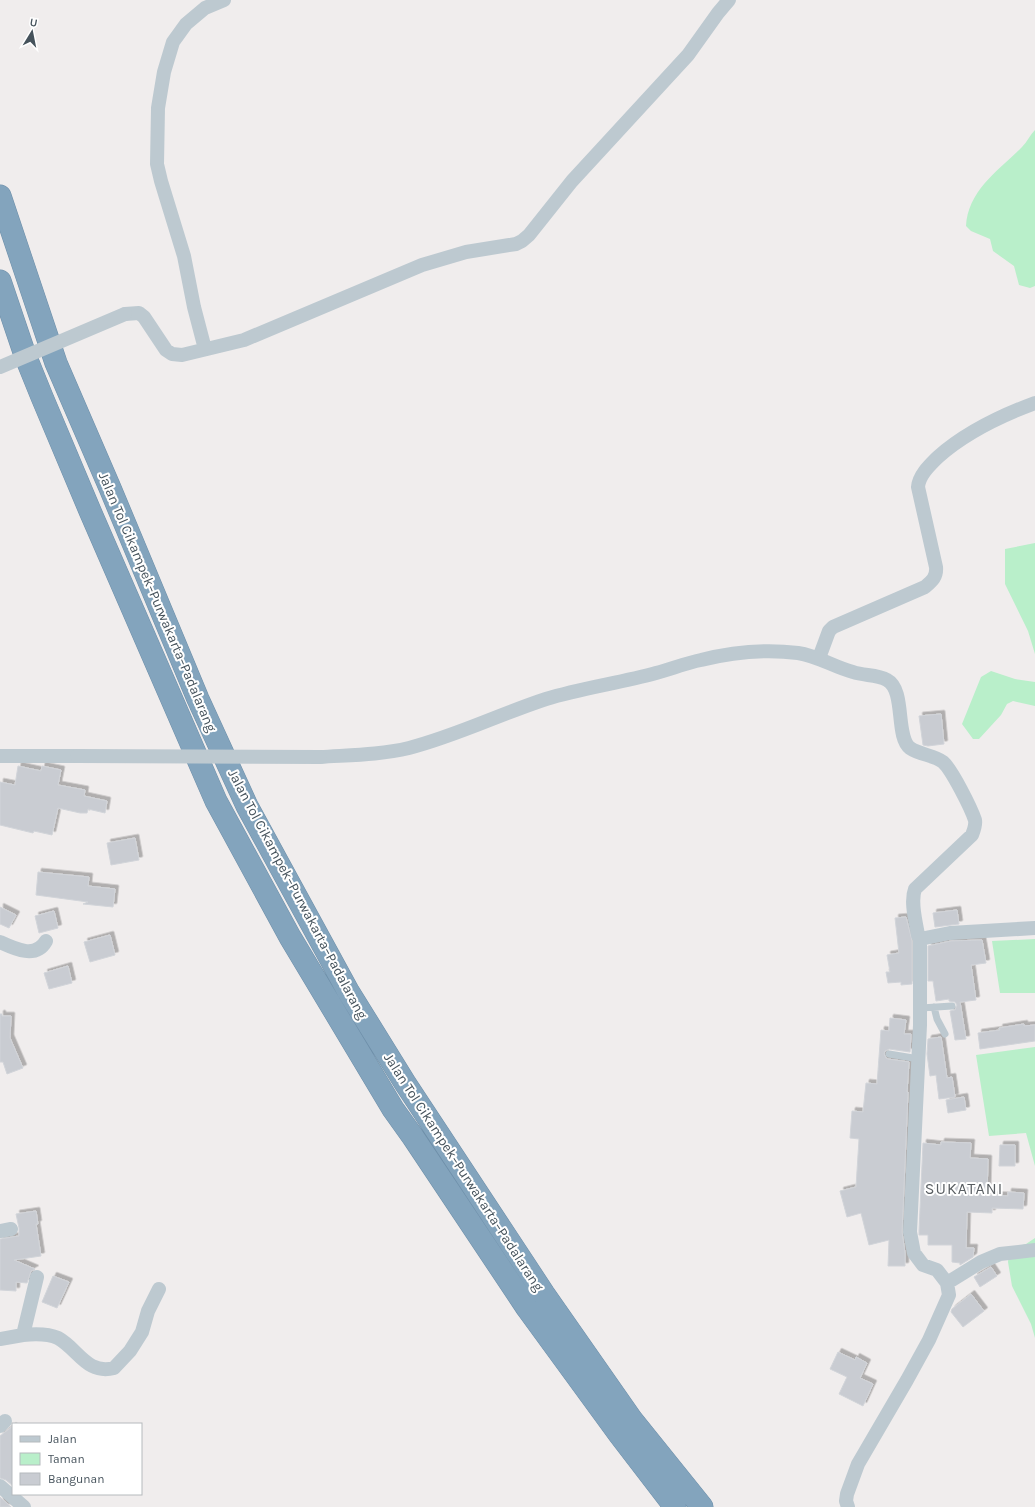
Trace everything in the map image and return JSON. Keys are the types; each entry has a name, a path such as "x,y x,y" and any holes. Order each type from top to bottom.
{"highway":[{"name":"Jalan Tol Cikampek–Purwakarta–Padalarang","path":"0,196 56,363 54,394 93,518 216,801 290,937 393,1109 527,1308 619,1434 675,1507"},
{"name":"Jalan Tol Cikampek–Purwakarta–Padalarang","path":"0,281 25,355 54,394 110,488 198,699 247,806 348,991 405,1083 544,1294 632,1420 702,1507"}],"street":[{"path":"206,349 194,307 184,256 157,164 158,108 164,72 173,42 186,24 205,8 224,0"},
{"path":"0,367 125,314 139,313 144,317 166,350 172,354 182,355 244,340 422,265 466,252 516,244 522,241 529,235 572,181 688,55 718,12 729,0"},
{"path":"819,658 829,631 833,627 925,587 934,579 936,575 936,567 918,487 918,481 932,463 952,444 971,432 1035,403"},
{"path":"0,756 320,757 379,754 409,748 475,726 546,699 733,653 793,653 819,658 854,673 879,677 891,683 897,697 906,744 910,748 942,762 948,768 964,795 975,821 975,828 972,835 916,889 914,894 914,907 918,935 920,939 928,1008 918,1059 910,1232 914,1253 923,1265 937,1270 947,1283 948,1295 929,1340 858,1464 847,1494 846,1500 848,1507"},
{"path":"920,939 950,933 1035,928"},
{"path":"0,942 29,952 42,948 46,941"},
{"path":"947,1283 981,1262 1000,1254 1035,1250"},
{"path":"23,1335 37,1277"},
{"path":"0,1339 30,1334 57,1338 92,1367 100,1370 114,1368 130,1351 142,1332 148,1311 159,1288"},
{"path":"0,1486 24,1507"}],"lane":[{"path":"928,1008 952,1006"},
{"path":"928,1008 938,1019 945,1034"},
{"path":"889,1054 918,1059"}],"green space":[{"path":"1035,130 1035,286 1030,288 1019,285 1014,266 993,251 990,239 971,231 966,226 968,213 972,202 979,191 986,182 1022,147"},
{"path":"1035,543 1035,654 1028,631 1005,584 1005,549"},
{"path":"991,671 1015,679 1035,682 1035,706 1013,701 1007,704 1001,715 979,739 973,739 962,724 981,677"},
{"path":"1035,939 1035,993 1000,993 992,941"},
{"path":"1035,1047 1035,1166 1026,1133 989,1136 976,1055"},
{"path":"1035,1238 1035,1338 1031,1324 1012,1286 1008,1262 1010,1248 1026,1244"}],"building":[{"path":"941,714 944,744 928,746 923,745 919,716"},
{"path":"18,766 41,771 42,766 61,770 58,785 85,790 84,796 107,801 105,813 88,809 87,813 80,813 58,808 52,835 34,831 33,833 0,825 0,782 15,785"},
{"path":"135,838 139,860 111,865 107,843"},
{"path":"38,872 89,877 88,886 115,889 113,907 83,904 88,902 36,895"},
{"path":"0,907 16,915 9,928 0,924"},
{"path":"957,910 959,924 935,927 933,913"},
{"path":"54,911 58,928 39,933 35,916"},
{"path":"906,917 912,941 912,984 901,985 901,982 888,983 886,972 890,972 887,955 899,953 895,918"},
{"path":"110,935 115,955 90,962 84,942"},
{"path":"982,940 986,963 971,965 976,1000 960,1002 966,1039 955,1040 950,1011 955,1010 957,1005 955,1002 949,1001 949,999 936,1001 933,981 928,981 928,946 951,941"},
{"path":"68,966 72,983 49,989 44,973"},
{"path":"0,1014 2,1014 2,1016 11,1016 10,1038 23,1068 7,1074 3,1062 0,1062"},
{"path":"890,1018 906,1020 904,1034 911,1034 910,1052 889,1049 885,1051 884,1054 888,1059 909,1062 902,1232 905,1266 888,1266 889,1240 869,1245 861,1213 847,1217 840,1191 856,1187 859,1139 850,1138 852,1111 863,1112 866,1083 877,1084 881,1030 889,1031"},
{"path":"1024,1024 1024,1026 1035,1025 1035,1041 980,1049 978,1033 1000,1030 999,1028"},
{"path":"941,1037 947,1078 952,1077 955,1097 939,1099 936,1075 930,1076 927,1054 928,1039"},
{"path":"964,1097 966,1110 948,1113 946,1100"},
{"path":"941,1142 971,1143 970,1158 988,1159 987,1195 1008,1196 1008,1192 1024,1193 1023,1209 992,1208 992,1213 967,1212 966,1248 974,1248 973,1257 960,1265 960,1263 952,1262 952,1245 928,1245 928,1235 919,1235 923,1143 941,1145"},
{"path":"1000,1145 1015,1145 1015,1166 999,1166"},
{"path":"36,1211 38,1224 36,1224 41,1256 14,1260 35,1269 31,1271 27,1283 16,1282 16,1291 0,1290 0,1239 19,1236 16,1214"},
{"path":"991,1267 997,1276 980,1287 974,1277"},
{"path":"53,1276 69,1282 57,1308 42,1302"},
{"path":"971,1294 984,1311 963,1327 951,1312 952,1309"},
{"path":"838,1352 855,1360 856,1357 867,1363 860,1378 873,1384 863,1406 839,1394 847,1377 830,1369"},
{"path":"12,1427 12,1485 6,1480 0,1478 0,1436"},
{"path":"0,1497 11,1507 0,1507"}],"district":[{"name":"SUKATANI","path":"964,1188"}]}
